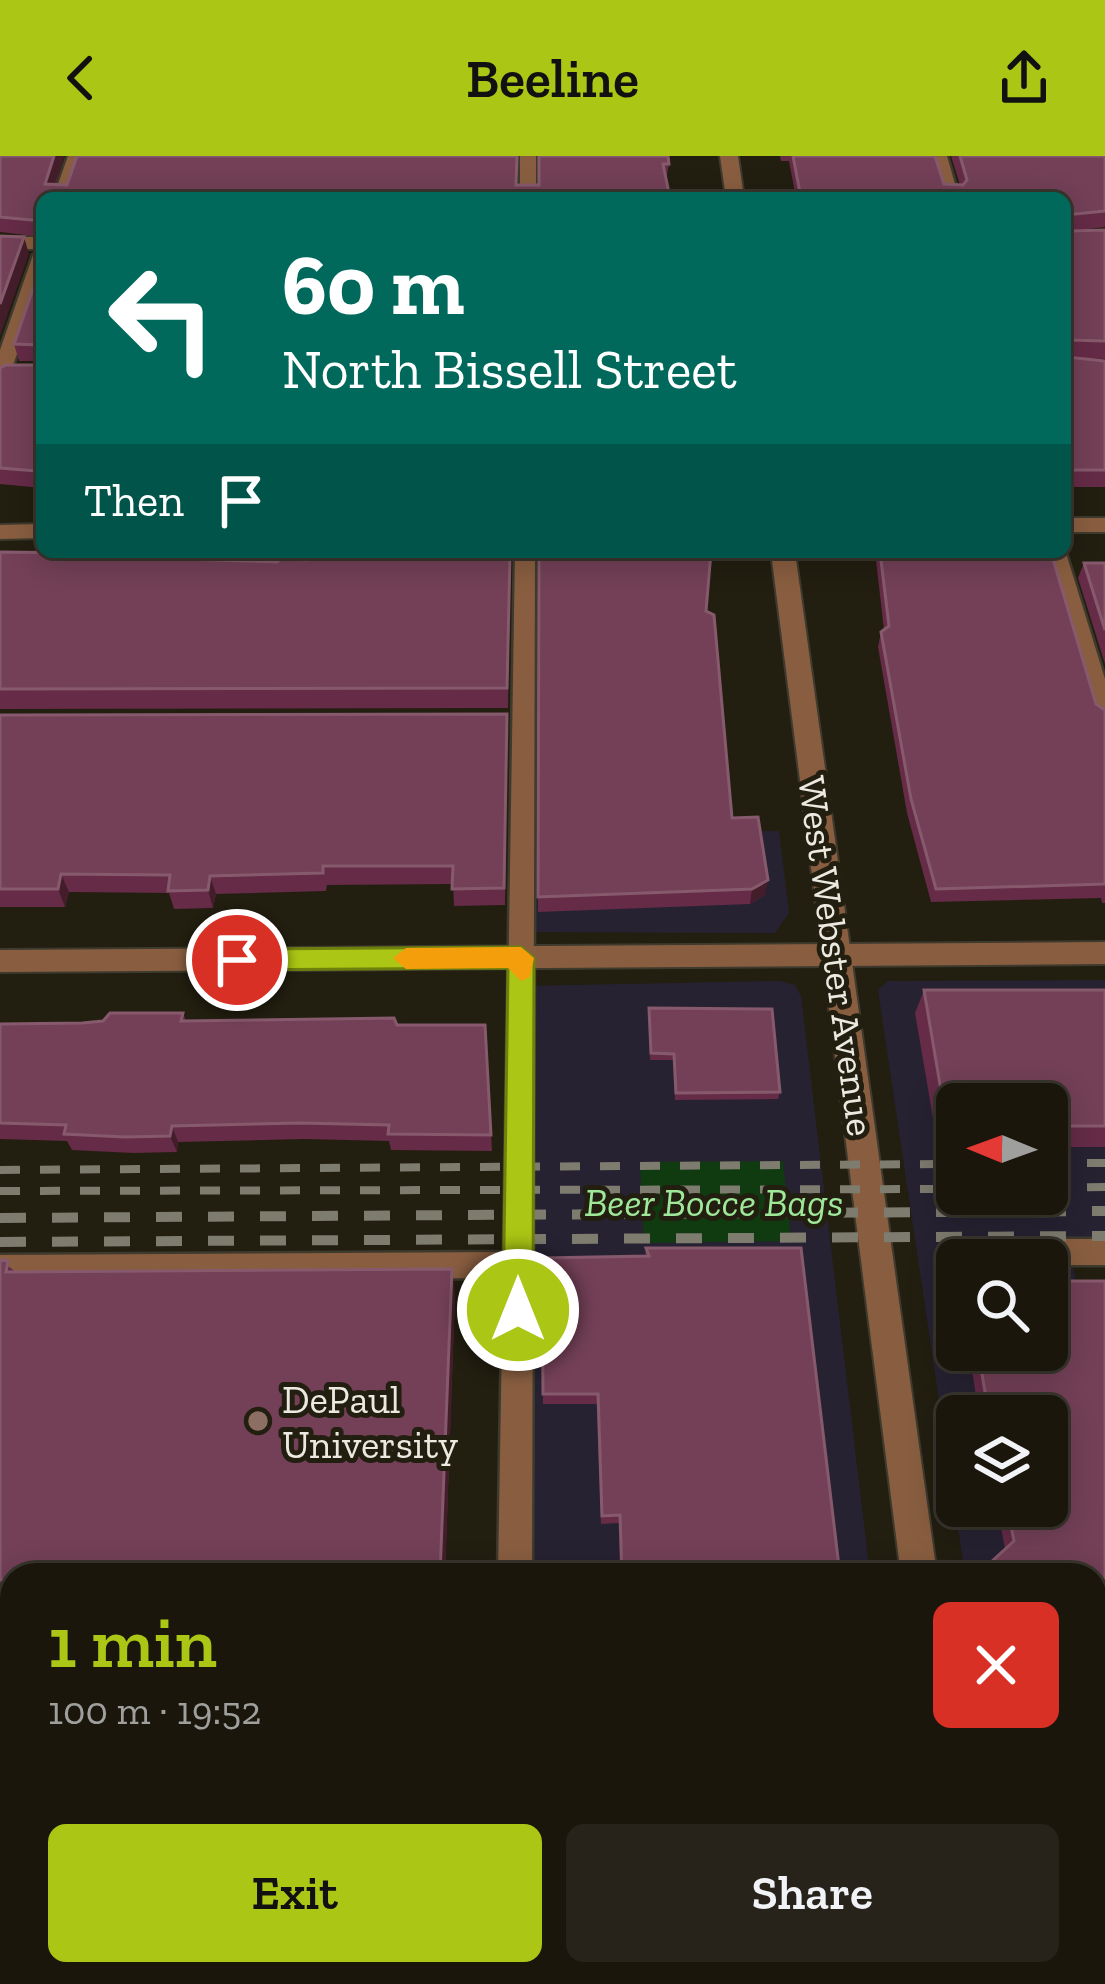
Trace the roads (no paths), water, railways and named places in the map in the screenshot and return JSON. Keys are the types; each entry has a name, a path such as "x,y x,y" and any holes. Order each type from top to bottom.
{"street":[{"path":"729,156 734,192"},
{"path":"0,243 36,243"},
{"path":"1071,525 1105,525"},
{"path":"0,532 36,531"},
{"name":"West Webster Avenue","path":"784,558 918,1563"},
{"path":"0,962 1105,953"}],"lane":[{"path":"63,192 76,156"},
{"path":"528,156 528,192"},
{"path":"939,156 949,192"},
{"path":"8,373 36,276"},
{"path":"515,1563 521,958 511,720 524,558"},
{"path":"1058,558 1104,714"},
{"path":"1068,1252 1105,1252"},
{"path":"0,1268 518,1265"}],"railway":[{"path":"1068,1163 1105,1163"},
{"path":"0,1170 936,1164"},
{"path":"1068,1188 1105,1187"},
{"path":"0,1191 936,1189"},
{"path":"0,1218 1105,1211"},
{"path":"0,1242 1105,1236"}],"place":[{"name":"DePaul University","path":"258,1421"}],"park label":[{"name":"Beer Bocce Bags","path":"714,1202"}]}
